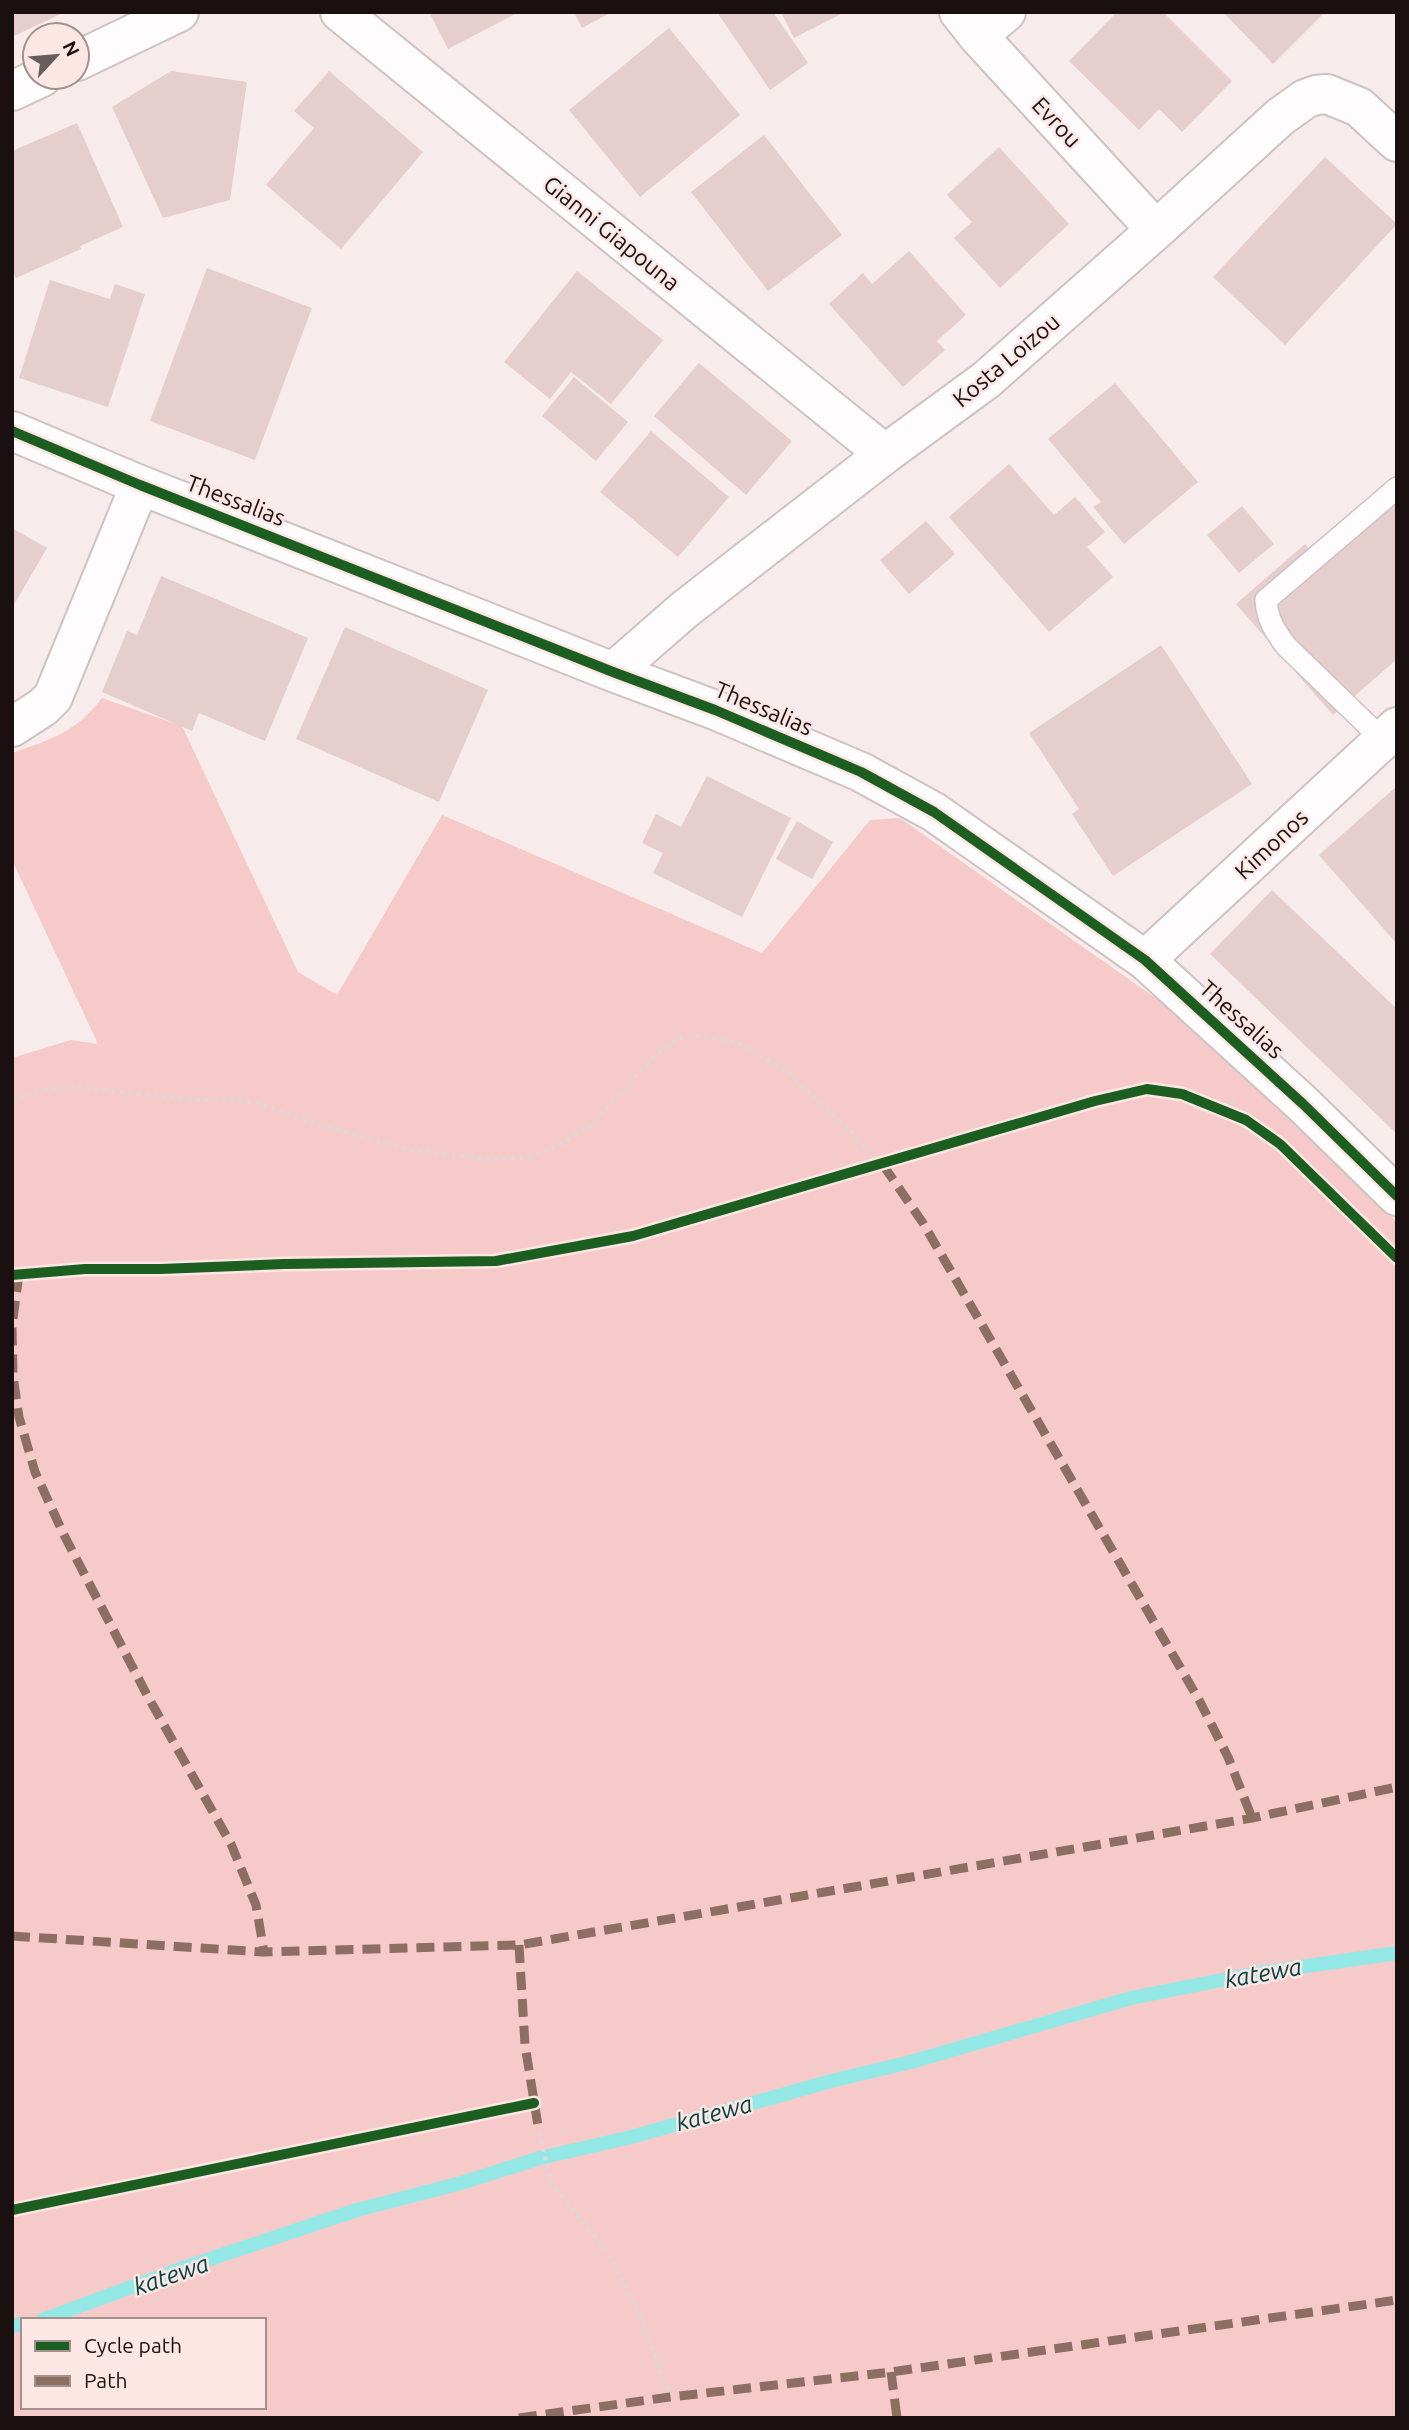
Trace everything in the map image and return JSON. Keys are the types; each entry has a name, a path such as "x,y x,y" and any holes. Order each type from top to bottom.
{"street":[{"path":"91,54 179,12"},
{"name":"Gianni Giapouna","path":"340,12 885,454"},
{"path":"968,24 1006,12"},
{"name":"Evrou","path":"968,24 1156,230"},
{"name":"Kosta Loizou","path":"613,673 684,610 885,454 986,380 1280,117 1316,95 1328,94 1359,107 1395,141"},
{"name":"Thessalias","path":"12,431 140,485 613,673 715,710 861,772 951,822 1145,960 1303,1104 1397,1196"},
{"path":"12,727 43,707 53,697 140,485"},
{"name":"Kimonos","path":"1145,960 1390,734"}],"lane":[{"path":"1390,734 1286,646 1273,629 1266,613 1266,600 1397,488"}],"path":[{"path":"12,1101 41,1090 77,1087 193,1100 227,1099 258,1103 304,1121 405,1149 488,1159 527,1158 560,1146 591,1125 656,1054 680,1038 704,1036 738,1043 785,1070 844,1124 883,1165"},
{"path":"539,2132 551,2182 611,2259 640,2316 670,2397"}],"shaded area":[{"path":"102,698 182,726 298,972 337,995 442,815 762,953 870,820 900,818 1208,1035 1397,1222 1397,2418 12,2418 12,1058 71,1040 98,1044 12,860 12,753 62,733 82,719"}],"building":[{"path":"12,12 65,12 46,21 21,21 21,33 12,37"},
{"path":"429,12 519,12 448,49"},
{"path":"574,12 612,12 582,28"},
{"path":"717,12 773,12 808,63 770,90"},
{"path":"781,12 845,12 794,38"},
{"path":"1117,12 1163,12 1232,81 1182,132 1159,109 1139,130 1069,61"},
{"path":"1223,12 1325,12 1273,64"},
{"path":"669,28 740,115 640,197 569,110"},
{"path":"171,71 247,82 230,200 163,218 112,107"},
{"path":"329,71 423,152 341,249 266,185 314,128 294,111"},
{"path":"77,123 123,227 16,278 12,270 12,151"},
{"path":"764,135 842,235 768,291 691,192"},
{"path":"999,147 1069,224 1000,288 954,238 972,222 947,195"},
{"path":"1325,157 1397,224 1285,345 1213,277"},
{"path":"909,251 966,315 937,341 945,350 903,387 829,304 863,273 872,284"},
{"path":"207,268 312,308 255,460 150,421"},
{"path":"577,271 663,340 611,404 571,372 550,399 504,362"},
{"path":"50,280 110,299 115,284 145,294 108,407 19,378"},
{"path":"699,363 792,441 746,495 654,416"},
{"path":"574,377 628,422 596,461 542,416"},
{"path":"1115,383 1198,482 1124,544 1093,507 1101,502 1048,439"},
{"path":"651,431 729,497 678,557 600,492"},
{"path":"1009,464 1054,515 1075,497 1105,532 1087,547 1113,577 1049,632 949,517"},
{"path":"1397,485 1397,659 1333,715 1236,604 1305,544 1315,556"},
{"path":"1242,506 1274,544 1239,573 1207,535"},
{"path":"926,521 955,554 909,594 880,560"},
{"path":"12,528 47,548 12,608"},
{"path":"161,576 308,638 265,741 199,713 192,731 102,692 127,631 137,635"},
{"path":"345,627 488,690 439,802 296,739"},
{"path":"1161,645 1252,784 1113,876 1072,814 1079,809 1029,733"},
{"path":"707,776 791,818 742,917 653,873 663,853 642,843 656,814 681,827"},
{"path":"1397,786 1397,944 1319,855"},
{"path":"797,821 833,842 812,879 776,859"},
{"path":"1272,890 1397,1009 1397,1134 1210,954"}],"waterway":[{"name":"katewa","path":"47,2318 183,2268 357,2210 461,2183 540,2158 631,2137 835,2080 911,2062 1131,1998 1252,1974 1397,1953"},
{"name":"katewa","path":"12,2326 21,2324"}],"marked path":[{"path":"883,1165 923,1223 1199,1700 1228,1757 1252,1818"},
{"path":"19,1274 12,1326 13,1376 19,1417 35,1472 64,1535 147,1695 231,1844 256,1905 264,1952"},
{"path":"12,1936 264,1952 519,1945 1252,1818 1397,1787"},
{"path":"519,1945 525,2045 539,2132"},
{"path":"519,2418 670,2397 891,2372 1397,2300"},
{"path":"891,2372 897,2418"}],"cycle path":[{"path":"12,431 140,485 715,710 861,772 934,812 1145,960 1303,1104 1397,1196"},
{"path":"12,1275 85,1269 496,1261 633,1236 1095,1101 1147,1089 1182,1094 1246,1120 1280,1144 1397,1258"},
{"path":"12,2210 534,2103"}]}
